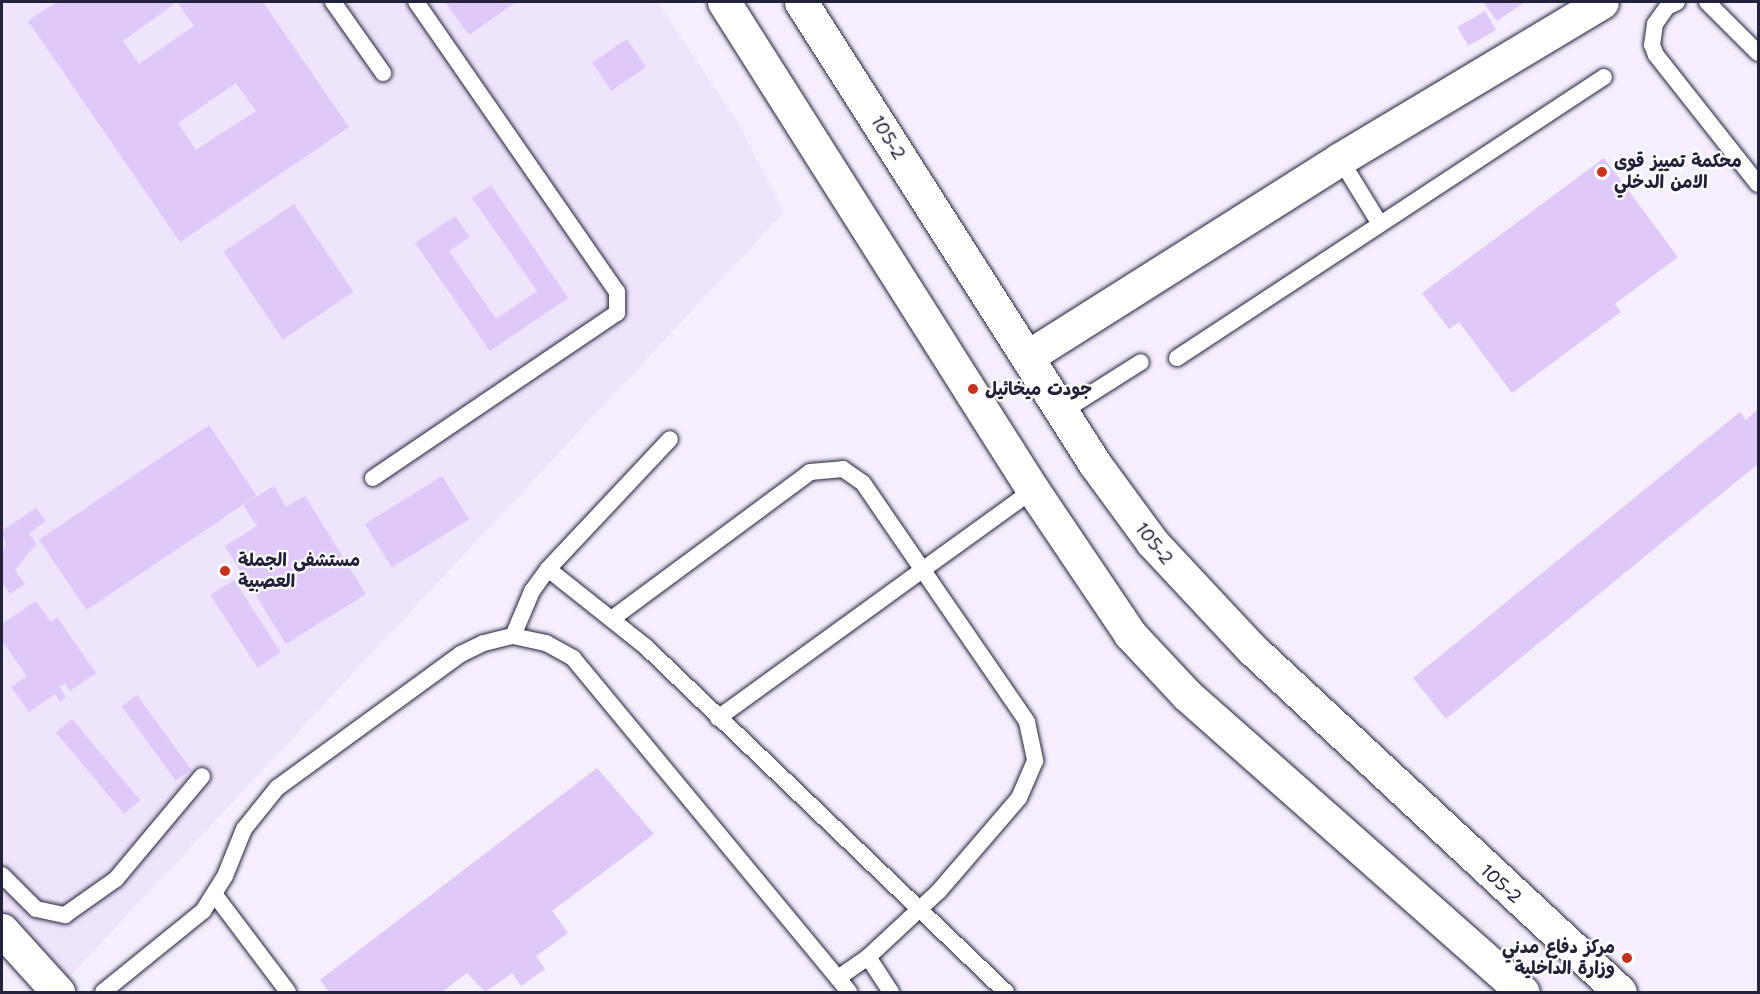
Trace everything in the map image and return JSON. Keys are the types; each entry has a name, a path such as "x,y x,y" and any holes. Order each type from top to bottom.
{"street":[{"path":"724,2 1105,601 1158,666 1523,993"},
{"name":"105-2","path":"801,2 1123,504 1216,614 1459,846 1620,993"},
{"path":"1027,357 1340,159 1602,2"},
{"path":"2,930 58,993"}],"lane":[{"path":"333,2 383,74"},
{"path":"374,478 617,314 617,292 416,2"},
{"path":"1707,2 1722,13 1758,53"},
{"path":"1669,3 1652,34 1656,55 1758,184"},
{"path":"1177,358 1604,76"},
{"path":"1340,159 1380,224"},
{"path":"1062,412 1141,362"},
{"path":"513,636 532,591 548,569 670,439"},
{"path":"613,618 801,478 821,468 843,469 863,483 1027,722 1035,761 1027,787 994,831 919,910 868,957 838,978"},
{"path":"718,718 1033,490"},
{"path":"548,569 613,618 1006,993"},
{"path":"103,993 203,911 215,895 244,829 278,788 461,654 484,643 513,636 546,643 573,658 849,993"},
{"path":"2,875 36,909 65,915 116,879 202,776"},
{"path":"215,895 288,993"},
{"path":"868,957 891,993"}],"shaded area":[{"name":"مستشفى الجملة العصبية","path":"2,2 658,2 742,130 784,212 55,992 2,930"}],"building":[{"path":"57,2 177,2 263,2 349,127 180,242 28,21","holes":["177,2 194,26 139,64 123,41","236,83 256,111 196,150 178,123"]},
{"path":"445,2 516,2 469,35"},
{"path":"1483,2 1525,2 1497,21"},
{"path":"1485,11 1496,30 1468,46 1457,27"},
{"path":"627,39 646,67 611,91 592,62"},
{"path":"1604,158 1678,257 1615,304 1621,312 1512,393 1459,322 1449,329 1422,293"},
{"path":"491,185 568,298 490,351 415,243 455,216 470,237 449,251 496,319 537,291 472,198"},
{"path":"294,204 353,292 283,339 224,252"},
{"path":"1758,409 1758,464 1446,719 1413,678 1740,412 1746,420"},
{"path":"209,425 257,495 87,610 39,540"},
{"path":"442,476 469,519 392,567 365,524"},
{"path":"274,486 286,507 305,496 366,594 286,644 225,546 257,526 243,505"},
{"path":"36,508 46,521 29,533 36,544 15,570 25,584 10,594 2,583 2,550 6,546 2,531"},
{"path":"234,580 281,652 257,667 211,595"},
{"path":"36,601 51,622 57,617 96,673 70,691 65,683 59,687 66,697 60,702 55,694 29,712 11,687 27,676 2,641 2,624"},
{"path":"137,695 191,769 176,781 122,706"},
{"path":"72,719 140,800 124,814 56,732"},
{"path":"597,768 654,834 552,911 568,933 536,956 545,969 521,986 512,973 485,992 467,973 442,992 329,992 320,980"}],"place":[{"name":"محكمة تمييز قوى الامن الدخلي","path":"1602,172"},
{"name":"جودت ميخائيل","path":"973,389"},
{"name":"مستشفى الجملة العصبية","path":"225,571"},
{"name":"مركز دفاع مدني وزارة الداخلية","path":"1627,958"}]}
